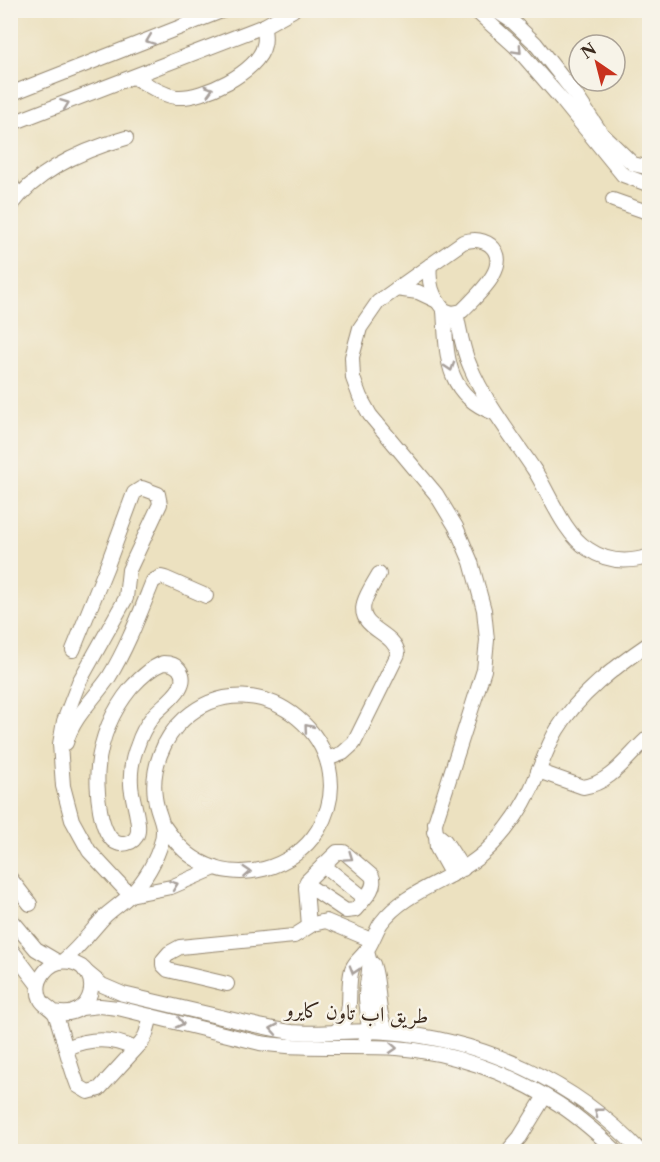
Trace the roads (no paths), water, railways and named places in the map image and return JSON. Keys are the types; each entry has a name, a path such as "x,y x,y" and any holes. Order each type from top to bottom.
{"street":[{"path":"10,94 224,10"},
{"path":"10,124 135,78 264,26 293,10"},
{"path":"475,10 568,97 633,164 650,168"},
{"path":"495,10 513,22 535,43 568,97 623,176 650,185"},
{"path":"135,78 178,98 219,87 238,76 258,55 264,46 264,26"},
{"path":"10,182 14,202 46,174 67,161 92,149 126,138"},
{"path":"623,176 633,164"},
{"path":"612,200 650,213"},
{"path":"396,289 418,292 445,308 462,311 492,279 497,263 492,247 478,240 468,240 458,244 378,302 360,328 352,357 353,378 360,397 370,415 425,479 456,527 481,595 486,624 486,655 480,685 436,815 434,832 439,855 458,872"},
{"path":"430,265 430,284 445,308 465,356 494,412 534,470 572,535 596,554 613,559 630,560 650,556"},
{"path":"445,308 447,357 456,382 471,401 494,412"},
{"path":"73,650 134,493 147,488 158,494 160,504 127,575 126,598 88,663 68,711 60,744 66,803 79,836 89,851 130,895"},
{"path":"107,566 127,575"},
{"path":"327,759 343,753 354,743 398,654 394,641 372,627 365,618 365,600 379,574"},
{"path":"61,768 72,726 114,668 153,581 157,578 165,578 206,597"},
{"path":"335,1032 342,1025 350,1010 352,969 384,920 400,904 458,872 484,853 503,833 531,789 556,731 601,681 650,643"},
{"path":"163,663 174,665 182,673 182,684 146,725 134,754 131,775 132,801 139,831 136,838 130,842 116,843 106,833 98,792 98,768 105,734 114,713 135,684 158,665 163,663"},
{"path":"227,698 256,698 280,705 302,719 318,739 327,759 330,783 327,807 318,830 302,849 282,863 259,871 237,872 215,868 199,862 185,852 164,826 155,797 154,778 159,757 169,737 184,719 204,705 227,698"},
{"path":"146,725 169,737"},
{"path":"538,771 583,787 591,786 609,777 650,736"},
{"path":"131,775 154,778"},
{"path":"38,985 43,973 52,965 60,962 91,934 142,881 161,843 164,826"},
{"path":"306,884 348,912 355,910 374,886 374,878 344,852 338,852 306,884 309,926"},
{"path":"323,865 364,898"},
{"path":"130,895 171,887 215,868"},
{"path":"10,878 30,904"},
{"path":"10,918 36,949 60,962 75,964 83,969 90,981 90,993 81,1008 69,1014 55,1012 44,1004 40,998 38,985 10,948"},
{"path":"227,984 168,970 163,965 163,960 180,946 294,936 317,922 330,922 369,946 376,971 378,1005 387,1032"},
{"path":"83,969 91,934"},
{"path":"296,1047 314,1043 362,1040 368,1036 366,996 370,963 369,946"},
{"name":"طريق اب تاون كايرو","path":"83,969 102,985 123,994 265,1028 298,1032 387,1032 446,1041 519,1065 562,1087 586,1102 613,1124 641,1152"},
{"name":"طريق اب تاون كايرو","path":"81,1008 109,1006 260,1043 296,1047 367,1047 424,1051 454,1057 514,1079 545,1096 591,1128 617,1152"},
{"path":"55,1012 78,1086 88,1092 99,1089 135,1049 146,1034 151,1016"},
{"path":"66,1048 98,1039 117,1041 135,1049"},
{"path":"507,1152 520,1137 545,1096"}]}
